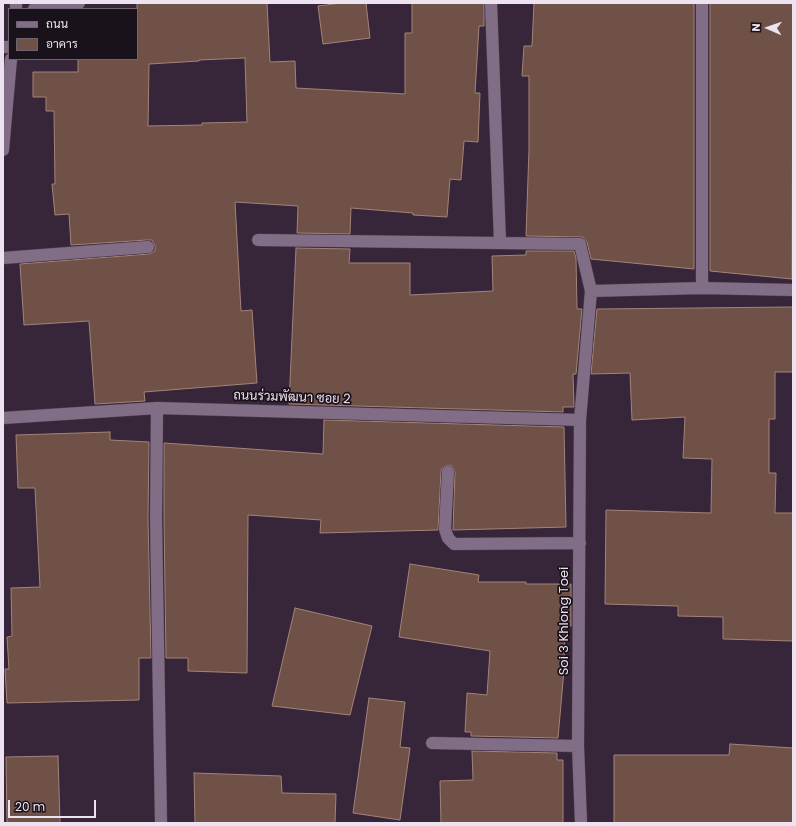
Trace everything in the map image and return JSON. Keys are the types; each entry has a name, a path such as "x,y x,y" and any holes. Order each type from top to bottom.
{"street":[{"path":"42,8 79,3"},
{"path":"258,240 500,242 491,3"},
{"path":"702,3 702,288"},
{"path":"3,150 11,60"},
{"name":"Soi 3 Khlong Toei","path":"500,242 580,244 591,291 580,420 578,746 581,823"},
{"path":"3,258 148,247"},
{"path":"591,291 702,288 793,290"},
{"path":"157,408 156,518 161,823"},
{"name":"ถนนร่วมพัฒนา ซอย 2","path":"3,418 157,408 580,420"},
{"path":"448,472 445,529 448,538 454,544 580,543"},
{"path":"432,743 578,746"}],"building":[{"path":"137,3 267,3 270,62 295,61 296,88 405,94 405,33 412,33 412,3 484,3 484,26 479,26 475,93 480,93 478,142 464,141 461,180 450,179 447,217 351,208 350,234 297,233 298,206 235,202 241,311 252,310 257,383 144,392 145,401 95,404 89,321 24,325 20,264 149,254 155,251 155,246 152,240 71,245 69,214 55,215 52,184 55,184 54,111 46,111 46,97 33,97 33,72 78,72 78,60 138,60","holes":["245,58 247,122 202,123 202,125 148,126 149,64"]},
{"path":"342,3 366,3 370,38 323,44 318,6"},
{"path":"534,3 694,3 694,269 591,259 587,242 583,237 526,236 529,149 529,76 522,76 524,46 532,46"},
{"path":"710,3 793,3 792,279 710,271"},
{"path":"296,248 350,249 349,263 410,263 410,295 493,291 492,256 526,255 526,251 574,251 576,258 577,309 582,309 576,374 573,374 574,407 563,407 563,412 289,404"},
{"path":"793,307 793,372 775,372 775,419 769,419 769,473 776,473 775,513 793,513 793,641 723,639 723,617 678,616 678,606 605,604 606,510 711,513 712,459 683,458 685,417 632,420 630,373 591,374 597,309"},
{"path":"324,420 564,427 566,527 453,530 455,472 452,466 448,465 442,468 441,472 438,530 320,533 321,520 248,515 247,673 188,671 188,658 166,658 164,443 323,454"},
{"path":"110,432 110,440 149,442 148,518 151,658 139,658 139,700 7,703 5,669 9,669 7,637 12,636 11,588 40,587 35,488 18,488 16,435"},
{"path":"410,564 479,575 478,582 571,584 571,626 565,626 564,670 558,738 471,736 471,732 465,732 467,693 487,695 490,651 399,637"},
{"path":"295,608 372,626 350,715 272,706"},
{"path":"369,698 405,702 400,747 410,748 400,820 353,813"},
{"path":"730,744 793,748 793,823 614,823 614,755 729,755"},
{"path":"472,751 557,753 557,760 563,760 563,823 441,823 440,781 473,780"},
{"path":"58,756 60,823 7,823 6,757"},
{"path":"194,773 281,776 282,793 336,794 335,823 195,823"}]}
